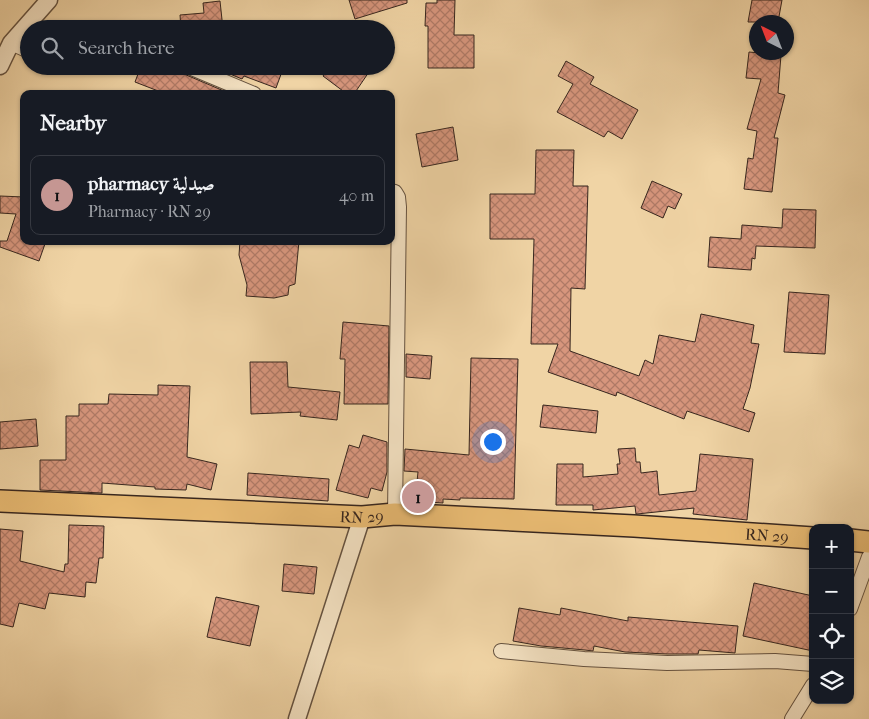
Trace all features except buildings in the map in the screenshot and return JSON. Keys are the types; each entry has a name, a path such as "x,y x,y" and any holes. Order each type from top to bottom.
{"main road":[{"name":"RN 29","path":"0,500 362,517 395,514 634,526 809,538"},
{"path":"854,540 869,542"}],"street":[{"path":"26,20 48,0"},
{"path":"0,66 6,39 20,26"},
{"path":"6,39 20,46"},
{"path":"209,75 244,90"},
{"path":"395,193 398,197 399,207 395,514"},
{"path":"297,719 362,517"},
{"path":"854,602 866,580 869,557"},
{"path":"501,651 584,659 667,663 775,661 809,664"},
{"path":"792,719 809,692"}],"place":[{"name":"pharmacy صيدلية","path":"418,497"}]}
